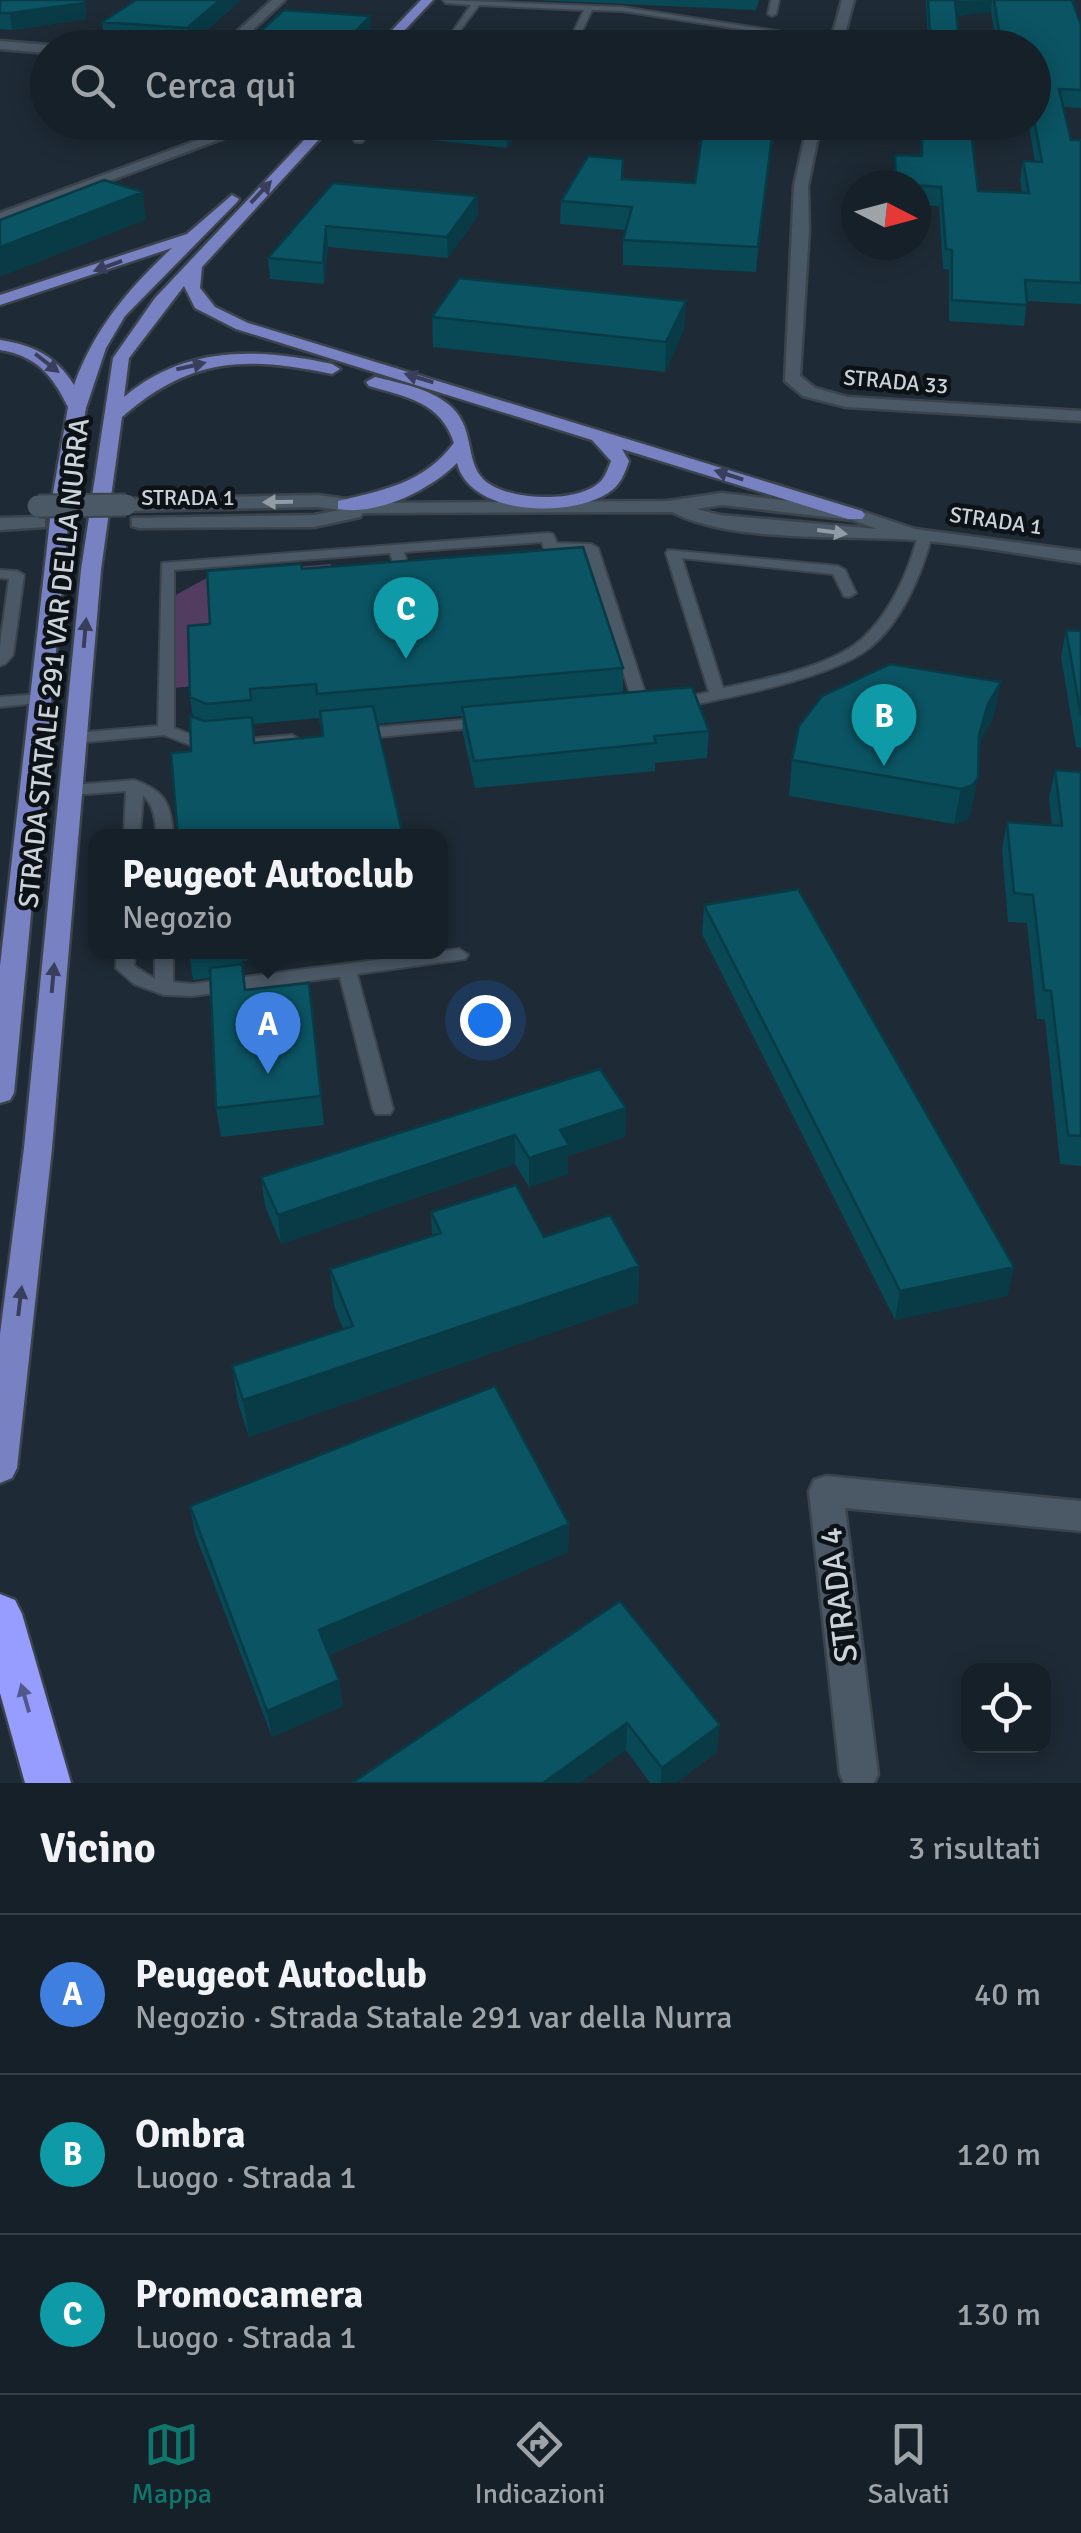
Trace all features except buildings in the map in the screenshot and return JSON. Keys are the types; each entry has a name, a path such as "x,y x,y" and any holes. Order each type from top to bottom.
{"highway":[{"path":"0,1614 48,1783"}],"main road":[{"path":"398,30 427,0"},
{"path":"418,30 446,0"},
{"name":"STRADA STATALE 291 VAR DELLA NURRA","path":"0,1093 22,909 39,700 76,405 108,328 289,140"},
{"name":"STRADA STATALE 291 VAR DELLA NURRA","path":"0,1468 38,1148 91,570 121,358 160,302 311,140"},
{"path":"0,300 98,270 199,232"},
{"path":"195,263 190,278 192,296 209,312 242,326 855,515"},
{"path":"0,345 23,348 48,359 63,377 76,405"},
{"path":"111,418 139,390 168,372 245,356 294,360 437,402 458,422 470,475 486,490 537,506 599,492 614,478 620,461 611,446 594,432"},
{"path":"345,505 415,487 448,467 463,443"}],"street":[{"path":"245,30 279,0"},
{"path":"840,30 848,0"},
{"path":"0,45 30,48"},
{"path":"0,218 212,140"},
{"name":"STRADA 33","path":"810,140 800,186 802,230 791,378 809,392 846,402 1081,416"},
{"name":"STRADA 1","path":"125,514 318,501 375,509 666,507 722,499 855,515 918,535"},
{"name":"STRADA 1","path":"0,507 38,515 314,521 375,509"},
{"name":"STRADA 1","path":"666,507 720,520 850,534 918,535 1078,556"},
{"name":"STRADA 1","path":"0,524 38,515"},
{"name":"STRADA 4","path":"859,1774 826,1491 1081,1516"}],"lane":[{"path":"446,0 622,9 750,30"},
{"path":"772,14 775,0"},
{"path":"456,30 478,1"},
{"path":"578,30 588,9"},
{"path":"623,711 718,696 814,668 866,645 919,564 918,535"},
{"path":"166,730 167,566 548,538 554,559 535,560"},
{"path":"550,547 591,548 643,709"},
{"path":"396,549 402,570 440,568"},
{"path":"718,696 673,553 838,570 850,593"},
{"path":"0,574 17,575 6,655 0,662"},
{"path":"0,702 39,700"},
{"path":"347,735 504,721"},
{"path":"75,738 166,730 208,747 307,738"},
{"path":"73,790 134,785 153,792 165,810 165,829"},
{"path":"132,829 134,785"},
{"path":"448,956 459,955"},
{"path":"126,959 126,968 138,981 192,990 429,959"},
{"path":"164,959 164,988"},
{"path":"347,970 384,1109"}],"shaded area":[{"path":"331,564 336,600 214,658 193,686 174,688 172,597 214,574"}],"place":[{"name":"Promocamera","path":"406,659"},
{"name":"Ombra","path":"884,766"},
{"name":"Peugeot Autoclub","path":"268,1074"}]}
